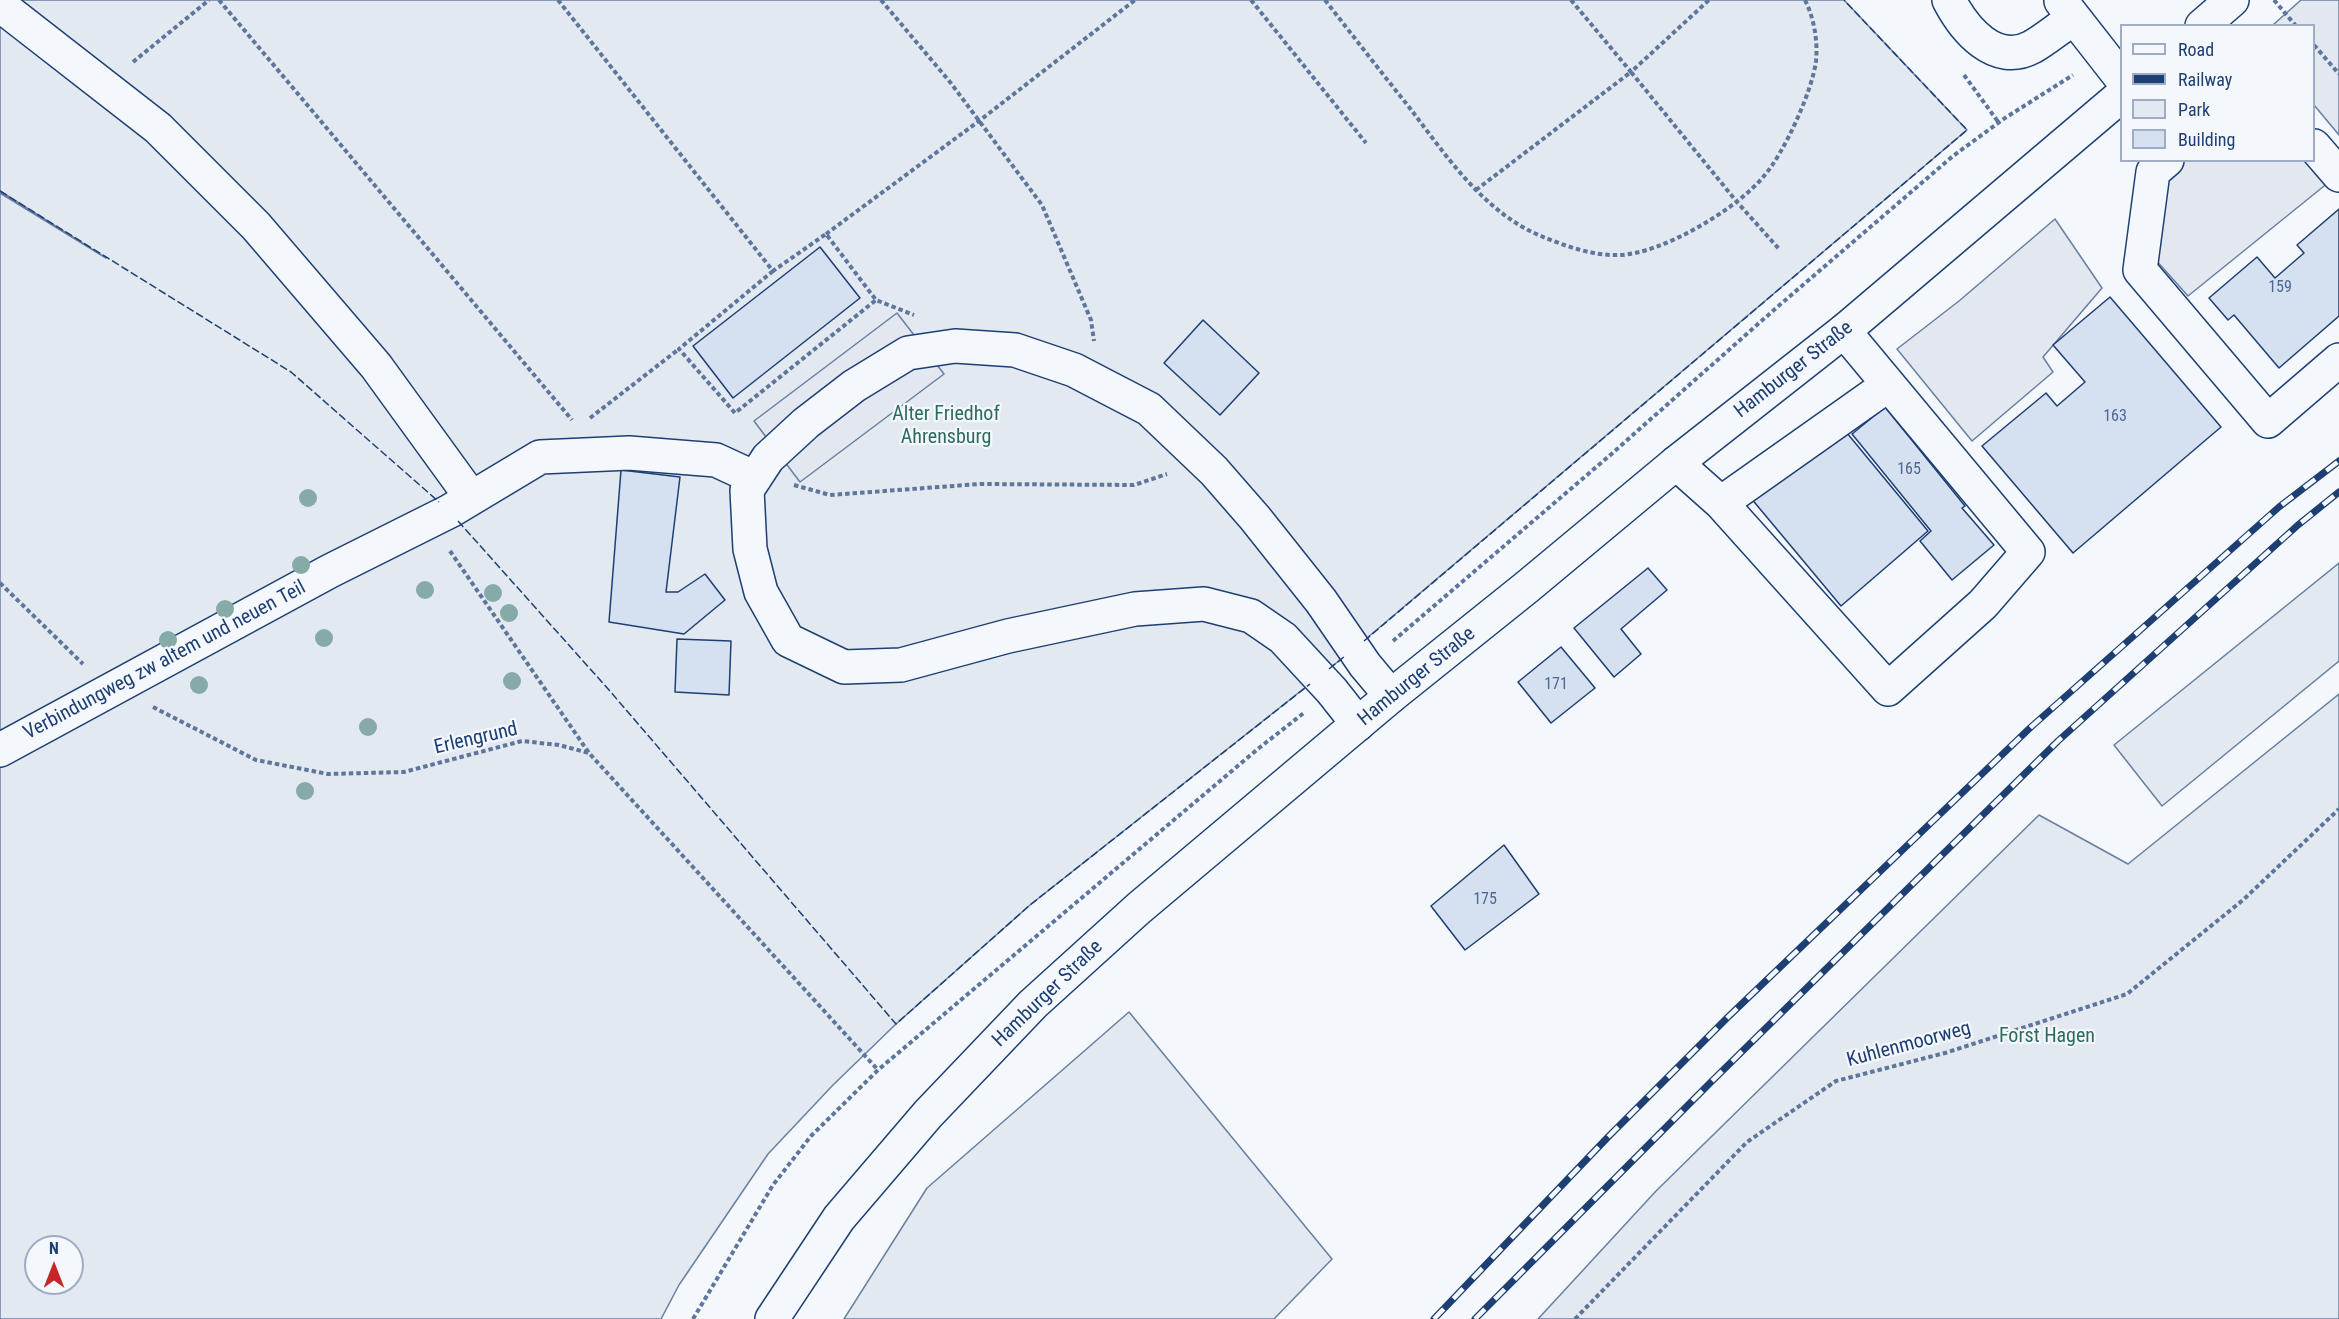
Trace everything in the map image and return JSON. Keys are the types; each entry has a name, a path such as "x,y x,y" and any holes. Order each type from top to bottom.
{"main road":[{"path":"1949,0 1966,27 1981,42 1994,49 2010,52 2030,48 2067,9 2112,66"},
{"path":"2204,24 2232,0"},
{"path":"0,5 158,128 256,226 376,366 471,497"},
{"name":"Hamburger Straße","path":"772,1319 839,1218 928,1114 1033,1004 1139,908 1391,696 1676,463 1844,331 2120,96"},
{"path":"2315,148 2339,175"},
{"path":"2165,162 2153,172 2140,270 2268,421 2339,360"},
{"path":"1676,463 1721,503 1888,689 1983,604 2028,552 1844,331"},
{"path":"1358,724 1332,691 1283,638 1251,616 1204,604 1135,609 1008,636 901,665 844,667 788,640 761,592 750,549 747,490 768,458 822,410 854,386 909,353 955,346 1015,350 1074,370 1149,409 1205,463 1254,518 1321,601 1365,665 1391,696"},
{"path":"1721,503 1888,385"},
{"path":"540,457 629,453 716,460 758,473"},
{"name":"Verbindungweg zw altem und neuen Teil","path":"0,750 330,571 429,521 540,457"}],"path":[{"path":"103,86 209,0"},
{"path":"219,0 578,427 540,457"},
{"path":"558,0 773,271"},
{"path":"881,0 950,82 1042,206 1091,320 1099,383"},
{"path":"587,420 679,349 773,271 979,122 1135,0"},
{"path":"1251,0 1366,143"},
{"path":"1325,0 1438,146 1476,190 1510,219 1538,235 1576,249 1620,255 1663,245 1737,202 1763,177 1784,148 1807,92 1816,62 1816,34 1810,11 1804,0"},
{"path":"1571,0 1737,202 1780,250"},
{"path":"1476,190 1631,72 1709,0"},
{"path":"2274,0 2294,24"},
{"path":"2315,47 2339,74"},
{"path":"1365,665 1953,156 2062,84 2112,66"},
{"path":"1961,70 2000,123"},
{"path":"679,349 735,413 876,300 826,234"},
{"path":"758,473 830,495 980,484 1134,485 1205,463"},
{"path":"429,521 589,753 878,1070"},
{"name":"Erlengrund","path":"0,583 73,655 114,688 256,760 328,774 405,772 522,741 559,745 589,753"},
{"path":"693,1319 773,1185 811,1136 878,1070 1259,748 1332,691"},
{"name":"Kuhlenmoorweg","path":"1575,1319 1747,1142 1836,1081 1945,1053 2127,994 2243,900 2339,809"}],"green space":[{"name":"Alter Friedhof Ahrensburg","path":"0,0 1844,0 1967,130 1354,649 1030,905 896,1024 833,1085 768,1154 679,1285 661,1319 0,1319 0,193 106,258 0,191"},
{"path":"2339,563 2339,661 2162,806 2114,745"},
{"name":"Forst Hagen","path":"2339,694 2339,1319 1538,1319 1656,1191 2039,815 2128,864"},
{"path":"1129,1012 1332,1259 1274,1319 844,1319 927,1188"}],"shaded area":[{"path":"2301,0 2339,0 2339,135 2315,106 2315,24 2274,24"},
{"path":"2160,162 2312,162 2329,182 2188,296 2154,258"},
{"path":"2055,219 2102,288 2043,357 2053,372 1972,441 1897,349 1959,301"},
{"path":"897,313 944,374 800,482 754,421"}],"building":[{"path":"2339,209 2339,316 2279,368 2234,315 2228,320 2209,298 2257,257 2275,278 2304,253 2297,245"},
{"path":"820,247 860,298 733,398 693,346"},
{"path":"2110,297 2221,427 2073,553 1982,446 2046,393 2057,406 2085,382 2053,345"},
{"path":"1203,320 1259,373 1220,415 1164,363"},
{"path":"1885,407 1965,506 1962,508 1994,545 1952,580 1920,541 1931,531 1852,434"},
{"path":"1842,427 1928,531 1841,606 1740,485"},
{"path":"621,470 680,477 666,592 678,592 705,574 725,600 684,634 609,622"},
{"path":"1648,568 1667,590 1621,629 1641,654 1614,677 1574,628"},
{"path":"677,639 731,641 729,695 675,692"},
{"path":"1561,647 1595,688 1551,723 1518,682"},
{"path":"1504,845 1539,894 1465,950 1431,906"}],"railway":[{"path":"1434,1319 1609,1136 1728,1017 2031,727 2279,507 2339,461"},
{"path":"1475,1319 1712,1081 2058,741 2298,525 2339,492"}],"fence":[{"path":"1364,641 1967,130 1844,0"},
{"path":"0,191 291,372 439,502"},
{"path":"458,521 609,690 896,1024 1030,905 1310,684"},
{"path":"1329,669 1345,656"}]}
